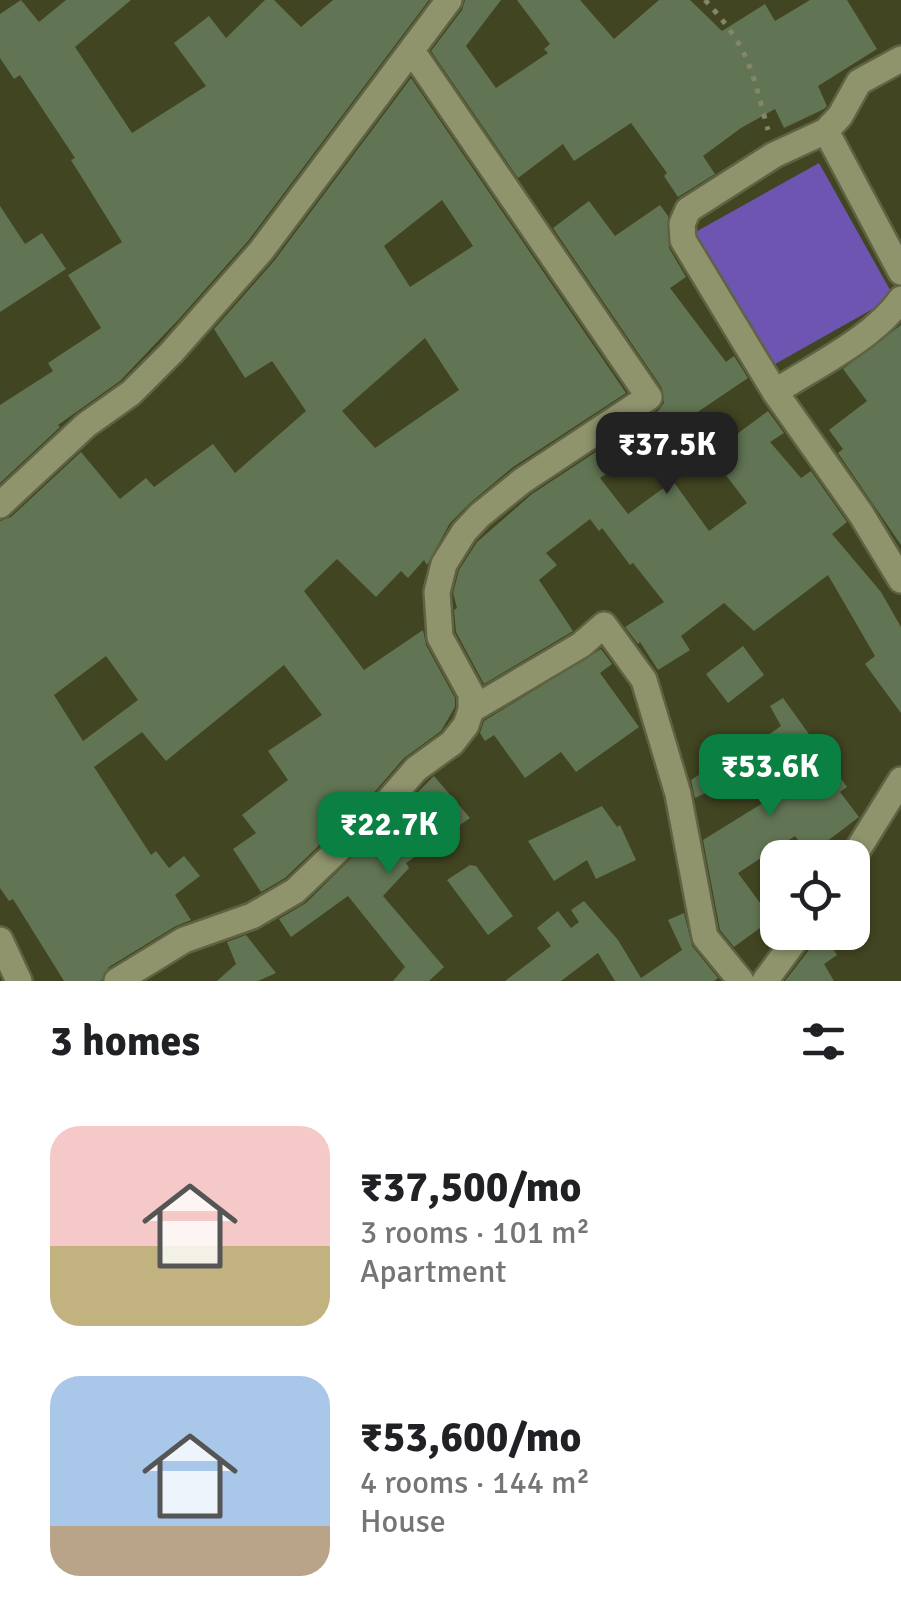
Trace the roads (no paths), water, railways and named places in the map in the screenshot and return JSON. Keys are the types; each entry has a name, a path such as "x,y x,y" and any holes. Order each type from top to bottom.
{"street":[{"path":"0,505 86,425 131,393 172,352 261,251 449,0"},
{"path":"117,981 184,940 252,916 295,891 416,770 452,744 472,710 471,694 440,637 437,592 444,564 464,532 522,481 649,397 412,51"},
{"path":"901,60 859,82 840,116 826,131 774,154 688,210 682,224 683,240 775,392 862,514 901,580"},
{"path":"826,131 901,272"},
{"path":"775,392 874,328 901,299"},
{"path":"472,710 581,645 604,626 644,680 678,794 705,937 741,981"},
{"path":"865,840 897,794"},
{"path":"0,940 19,981"},
{"path":"766,981 788,950"}]}
